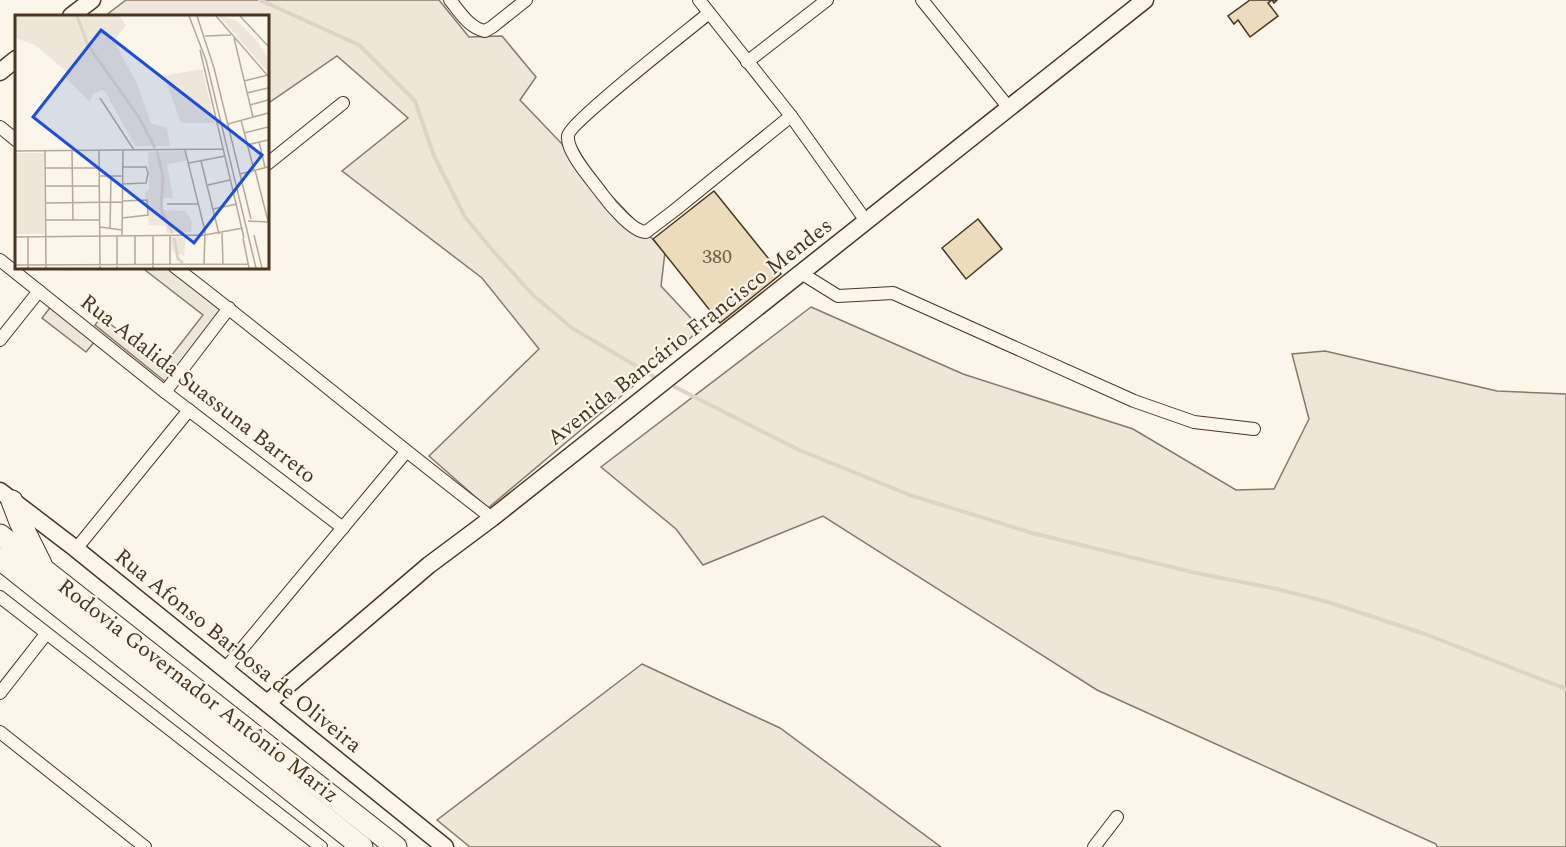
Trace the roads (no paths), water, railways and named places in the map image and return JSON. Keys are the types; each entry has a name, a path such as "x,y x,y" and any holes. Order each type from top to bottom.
{"highway":[{"path":"6,496 44,570"},
{"name":"Rodovia Governador Antônio Mariz","path":"0,535 396,847"},
{"name":"Rodovia Governador Antônio Mariz","path":"0,559 362,847"}],"street":[{"path":"72,15 92,0"},
{"path":"450,0 468,21 476,28 485,31 526,0"},
{"path":"699,0 791,116 866,221"},
{"path":"747,62 814,4 827,0"},
{"name":"Avenida Bancário Francisco Mendes","path":"267,703 429,565 492,519 1145,0"},
{"path":"925,1 1009,108"},
{"path":"709,13 587,113 568,133 580,167 608,201 635,229 642,232 649,230 675,210 791,116"},
{"path":"0,72 15,60"},
{"path":"268,163 343,104"},
{"path":"0,126 15,139"},
{"name":"Rua Adalida Suassuna Barreto","path":"0,260 165,392 343,528"},
{"path":"176,268 492,519"},
{"path":"801,273 838,296 893,293 1134,401 1194,422 1254,429"},
{"path":"0,340 39,291"},
{"path":"165,392 229,308"},
{"path":"76,549 189,410"},
{"path":"225,669 406,452"},
{"name":"Rua Afonso Barbosa de Oliveira","path":"6,496 76,549 446,847"},
{"path":"0,597 321,847"},
{"path":"0,693 46,634"},
{"path":"0,732 140,846"},
{"path":"1094,847 1117,817"}],"waterway":[{"path":"260,0 359,45 415,101 434,156 465,217 494,252 533,295 572,328 658,379"},
{"path":"675,387 799,450 910,495 1032,533 1328,602 1425,634 1566,689"}]}
